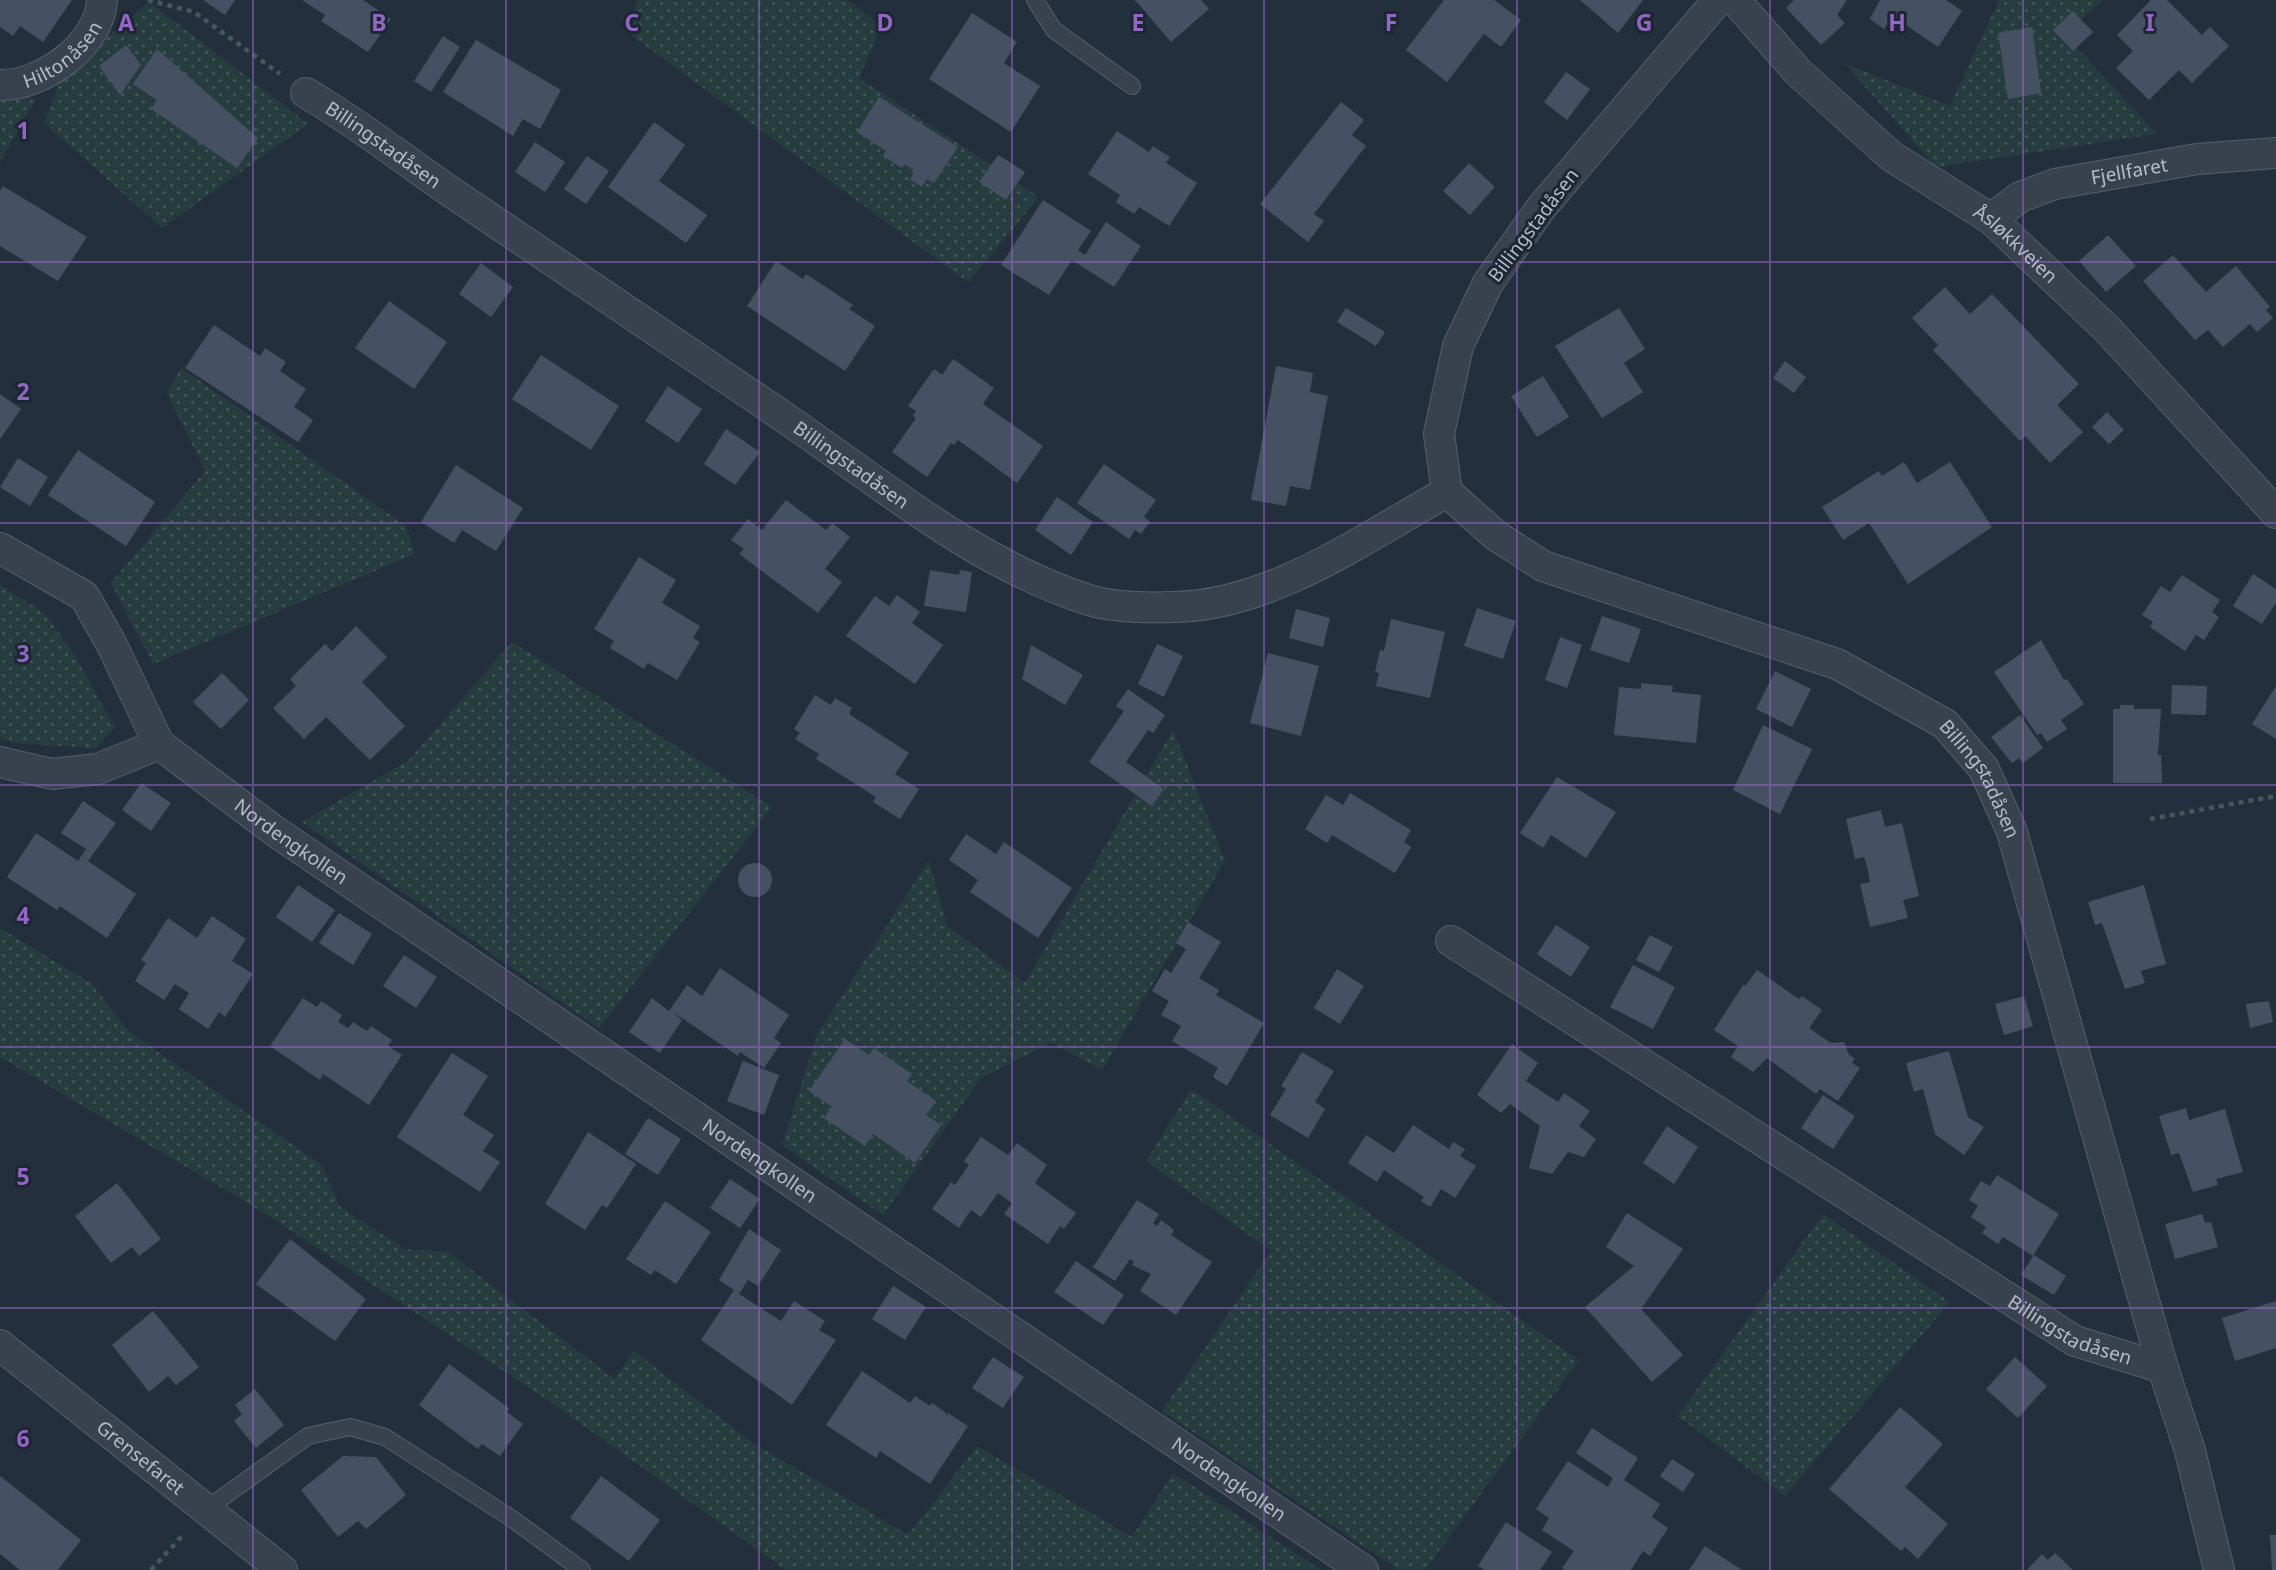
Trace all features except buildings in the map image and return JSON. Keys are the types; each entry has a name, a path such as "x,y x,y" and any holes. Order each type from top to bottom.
{"street":[{"name":"Hiltonåsen","path":"0,85 31,80 74,52 89,36 102,11 102,0"},
{"name":"Billingstadåsen","path":"1718,0 1541,208 1488,283 1458,345 1439,434 1447,492 1495,535 1544,566 1838,664 1945,724 1984,769 2012,832 2163,1368 2190,1451 2219,1570"},
{"name":"Åsløkkveien","path":"1735,0 1798,72 1891,156 1992,219 2107,330 2276,513"},
{"name":"Billingstadåsen","path":"306,93 352,120 449,191 984,554 1092,601 1133,606 1178,607 1221,601 1265,588 1321,562 1447,492"},
{"name":"Fjellfaret","path":"1992,219 2020,197 2055,184 2197,159 2276,153"},
{"name":"Nordengkollen","path":"0,548 84,596 111,643 159,744 287,839 1363,1570"},
{"path":"0,762 52,774 99,769 159,744"},
{"name":"Billingstadåsen","path":"1451,941 2075,1341 2163,1368"},
{"name":"Grensefaret","path":"0,1345 282,1570"}],"lane":[{"path":"1035,0 1054,30 1132,86"},
{"path":"205,1510 308,1436 350,1427 385,1437 512,1518 582,1570"}],"path":[{"path":"148,0 194,12 306,93"},
{"path":"2150,819 2276,796"},
{"path":"151,1570 205,1510"}],"green space":[{"path":"637,0 848,0 881,26 859,78 1039,197 968,282 631,35"},
{"path":"1999,0 2102,0 2065,35 2157,134 1936,167 1844,63 1950,106"},
{"path":"149,2 308,124 162,228 44,123 62,76"},
{"path":"0,91 36,99 0,162"},
{"path":"181,368 405,525 415,554 153,664 111,583 205,471 167,393"},
{"path":"0,585 43,612 70,648 115,727 96,748 13,743 0,738"},
{"path":"512,642 772,807 599,1028 302,822 408,761"},
{"path":"1173,730 1225,861 1102,1070 1051,1043 981,1078 883,1215 782,1145 817,1035 929,860 947,926 1025,983"},
{"path":"0,928 92,984 128,1031 322,1165 340,1207 405,1249 448,1252 615,1379 634,1351 750,1441 908,1535 977,1446 1132,1537 1173,1473 1321,1570 786,1570 549,1401 266,1214 0,1057"},
{"path":"1191,1089 1579,1360 1425,1570 1399,1570 1162,1411 1271,1251 1146,1161"},
{"path":"1823,1214 1950,1302 1785,1496 1678,1416"}]}
